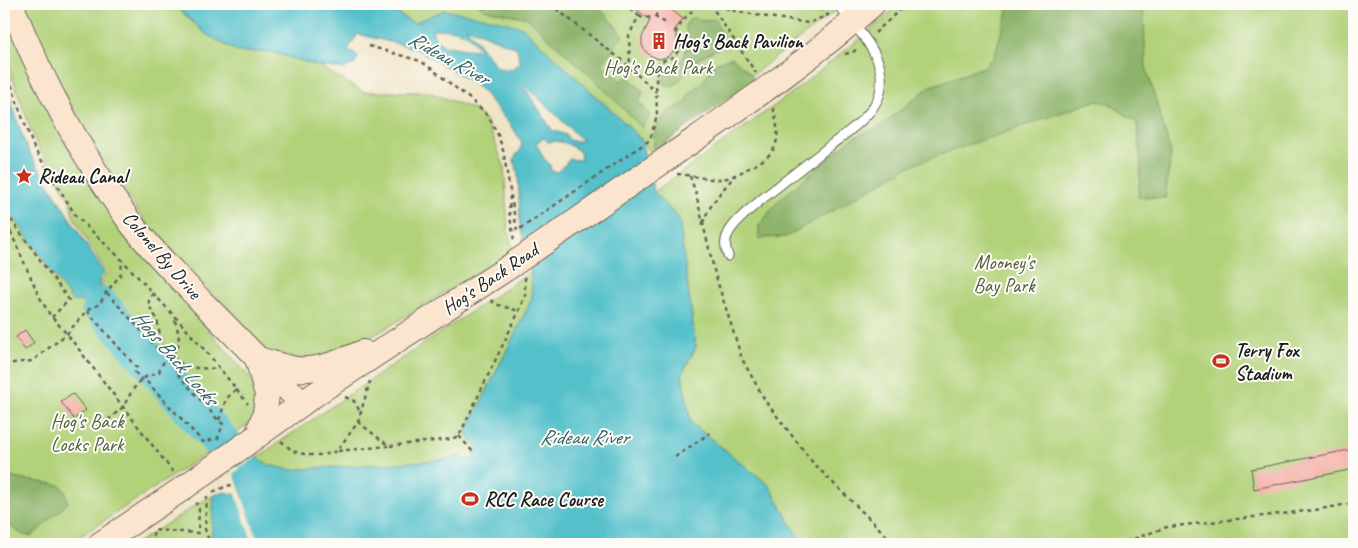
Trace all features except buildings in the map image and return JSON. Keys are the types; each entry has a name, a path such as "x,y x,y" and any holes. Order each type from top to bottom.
{"main road":[{"name":"Colonel By Drive","path":"11,4 28,45 69,128 103,183 132,224 176,274 302,404"},
{"name":"Hog's Back Road","path":"100,544 179,482 257,436 302,404 516,263 668,158 779,79 872,4"},
{"path":"257,436 264,413 266,395 256,358 294,368 312,369 342,361 417,328"}],"lane":[{"path":"728,256 725,245 727,235 733,226 755,205 857,124 875,105 879,96 881,74 875,54 838,4"}],"path":[{"path":"550,4 630,68 656,92"},
{"path":"624,4 643,18 655,16 666,23"},
{"path":"655,16 662,4"},
{"path":"369,46 420,61 470,99 488,116 503,150 517,230 650,140 657,115 656,78 659,62 674,57 682,45 675,31 699,4"},
{"path":"710,4 759,76"},
{"path":"718,4 730,10 810,23 828,15 816,4"},
{"path":"866,40 906,4"},
{"path":"630,68 629,35 639,16"},
{"path":"4,62 34,148 80,221 122,260 174,316 210,356 251,409"},
{"path":"773,107 778,126 774,147 769,155 736,174 722,179 690,176 696,194 714,274 742,358 766,402 814,464 895,544"},
{"path":"703,224 706,214 736,174"},
{"path":"281,441 293,450 308,455 323,455 337,451 451,439 459,436 525,295 516,263 509,211 510,192"},
{"path":"4,205 9,217 69,300 52,316"},
{"path":"4,217 39,296 52,316 68,334 179,482"},
{"path":"4,364 32,361 68,334 76,322 88,311 100,304 121,274 122,260"},
{"path":"107,293 157,348 163,345"},
{"path":"153,293 149,300 149,306 157,319 163,345 178,362 190,367 220,369"},
{"path":"495,304 519,311"},
{"path":"88,311 137,368 135,372 147,382 203,442 218,438 223,424 176,372 176,364 168,357"},
{"path":"108,420 123,407 132,391 142,379 159,372 165,358 178,347 178,331 174,316"},
{"path":"337,451 358,422 373,375"},
{"path":"218,420 226,399 236,389"},
{"path":"339,400 346,397 354,401 361,413"},
{"path":"358,422 389,446"},
{"path":"675,457 710,433"},
{"path":"459,436 473,452"},
{"path":"151,544 154,530 198,533 199,508 196,504 215,491 232,485"},
{"path":"207,496 205,529 210,544"},
{"path":"1119,544 1167,527 1314,510 1354,503"}],"green space":[{"path":"23,4 173,4 206,34 238,52 271,52 319,66 363,92 429,92 475,110 487,122 504,166 508,230 513,251 355,347 311,364 267,351 148,226 101,158 60,86"},
{"name":"Hog's Back Park","path":"379,4 844,4 651,154 643,141 632,130 522,27 445,10 414,23"},
{"path":"479,4 596,4 623,35 602,65 622,81 626,76 643,91 639,102 650,115 642,128 596,81 528,18 483,9"},
{"name":"Mooney's Bay Park","path":"900,4 1354,4 1354,544 802,544 769,485 691,423 682,374 696,347 679,218 654,192 788,96"},
{"path":"1010,4 1143,4 1146,67 1171,153 1165,198 1138,197 1141,167 1137,123 1109,103 1095,101 914,164 786,237 759,238 759,226 777,202 851,139 881,126 929,87 984,67 994,56"},
{"path":"4,8 151,263 257,386 255,419 234,435 102,286 101,282 106,273 73,216 70,200 36,143 22,105 4,52"},
{"path":"692,18 705,21 715,19 723,37 717,49 697,60 673,86 666,85 662,81 668,71 680,62 684,56 689,39 685,26"},
{"path":"732,57 750,73 754,80 655,150 654,135 664,116 671,110 686,103 689,94 703,82 717,62"},
{"name":"Hog's Back Locks Park","path":"4,199 12,215 75,300 80,301 89,309 213,449 71,544 4,544"},
{"path":"531,271 532,298 466,433 476,448 475,458 467,460 460,455 442,460 290,470 269,465 256,458"},
{"path":"4,465 13,478 60,485 66,493 68,503 32,536 23,535 4,522"},
{"path":"214,495 211,544 135,544 203,501"}],"water":[{"name":"Rideau River","path":"173,4 379,4 414,23 445,10 489,18 522,27 641,140 654,192 679,218 696,347 682,374 691,423 769,485 802,544 211,544 214,495 225,492 237,495 241,493 234,474 220,458 239,445 269,465 290,470 442,460 460,455 467,460 475,458 476,448 466,433 532,298 531,271 520,225 518,174 514,160 520,151 522,143 515,131 483,92 468,80 414,48 358,34 348,49 358,57 354,65 348,66 345,69 319,66 271,52 238,52 206,34","holes":["466,27 517,48 520,64 514,67 513,70 498,68","432,30 456,30 468,35 480,49 446,47 435,39","526,86 582,140 577,142 569,140 566,135 552,130 525,88","544,138 548,142 557,141 565,143 580,152 581,160 570,159 557,172 551,171 550,164 544,159 536,143"]},
{"name":"Rideau Canal","path":"4,80 30,154 104,273 99,284 100,289 105,294 89,309 80,301 72,301 12,215 4,199"}],"pier":[{"path":"240,443 258,456 234,473 259,544 253,544 235,492 238,492 232,475 218,459"}],"waterway":[{"name":"Hogs Back Locks","path":"87,283 100,304 237,459"},
{"path":"105,294 223,427 239,445 220,458 89,309 105,294"}],"place":[{"name":"Hog's Back Pavilion","path":"659,41"},
{"name":"Rideau Canal","path":"24,176"},
{"name":"Terry Fox Stadium","path":"1221,361"},
{"name":"RCC Race Course","path":"470,499"}]}
